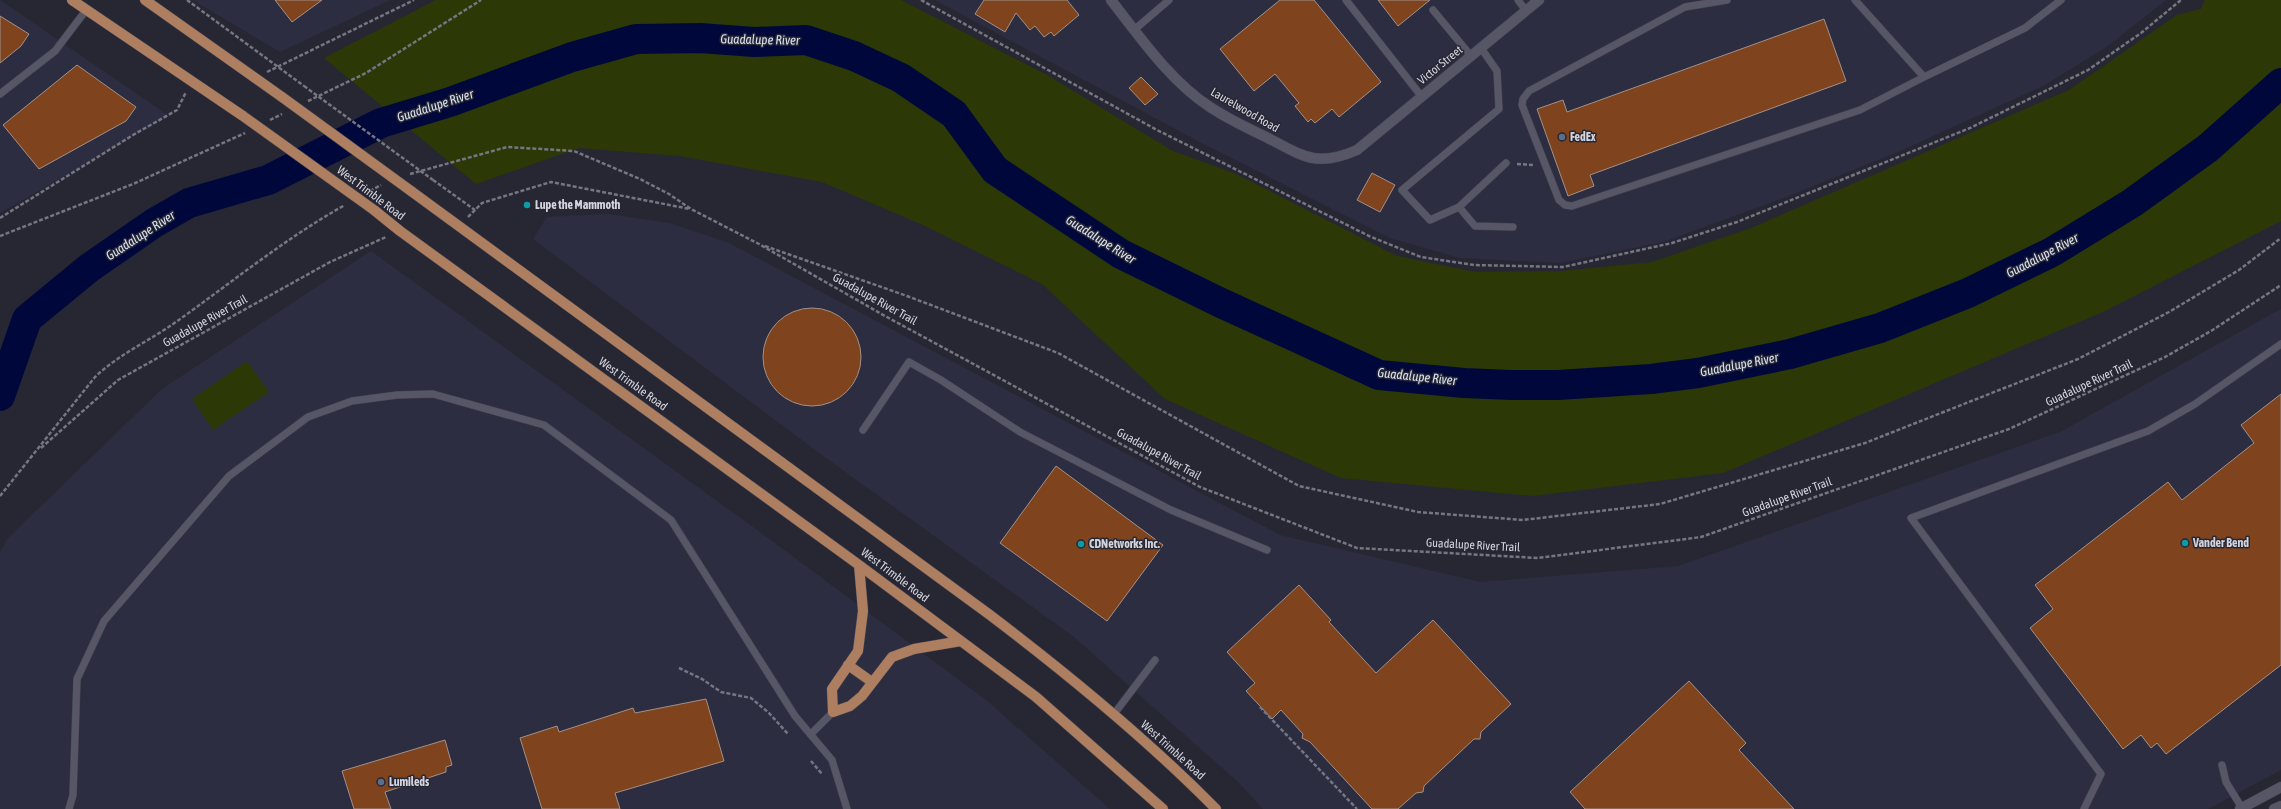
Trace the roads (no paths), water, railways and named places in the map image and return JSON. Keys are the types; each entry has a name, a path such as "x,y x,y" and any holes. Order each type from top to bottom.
{"main road":[{"name":"West Trimble Road","path":"72,0 192,80 374,210 400,231 859,565 1036,697 1163,809"},
{"name":"West Trimble Road","path":"145,0 282,97 990,615 1066,673 1114,714 1216,809"},
{"path":"859,565 863,611 858,651 832,689 833,712 850,706 892,658 914,649 961,641"},
{"path":"848,665 872,682"}],"street":[{"name":"Laurelwood Road","path":"1111,0 1156,57 1209,107 1295,153 1317,160 1338,158 1357,150"},
{"name":"Victor Street","path":"1357,150 1539,0"},
{"path":"2241,809 2281,787"},
{"path":"2274,809 2281,806"}],"lane":[{"path":"1134,30 1169,0"},
{"path":"1346,0 1422,97"},
{"path":"1518,0 1526,11"},
{"path":"1727,0 1685,7 1529,91 1523,99 1522,105 1559,200 1565,205 1572,206 1860,110 2025,28 2061,0"},
{"path":"1855,0 1924,77"},
{"path":"0,94 55,51 86,9"},
{"path":"1433,10 1471,56"},
{"path":"1482,48 1497,71 1499,109 1402,190 1430,220 1459,207 1506,163"},
{"path":"1459,207 1475,226 1514,228"},
{"path":"2084,809 2101,774 1911,518 2148,431 2195,404 2281,344"},
{"path":"863,430 909,362 941,380 1025,435 1171,510 1267,550"},
{"path":"68,809 73,795 77,679 104,621 229,476 308,417 352,401 397,395 434,394 544,425 671,520 795,716 832,760 847,809"},
{"path":"1114,714 1155,660"},
{"path":"811,734 833,712"},
{"path":"2222,765 2226,782 2241,809"}],"waterway":[{"name":"Guadalupe River","path":"0,396 27,319 89,268 154,223 189,203 268,180 381,123 450,102 572,57 636,39 700,38 754,42 806,40 854,56 901,78 954,114 995,170 1121,254 1219,302 1379,375 1464,383 1511,385 1558,385 1651,379 1698,373 1790,354 1880,328 1968,293 2052,252 2132,203 2208,148 2281,83"}],"place":[{"name":"FedEx","path":"1562,137"},
{"name":"Lupe the Mammoth","path":"527,205"},
{"name":"Vander Bend","path":"2185,543"},
{"name":"CDNetworks Inc.","path":"1081,544"},
{"name":"Lumileds","path":"381,782"}]}
